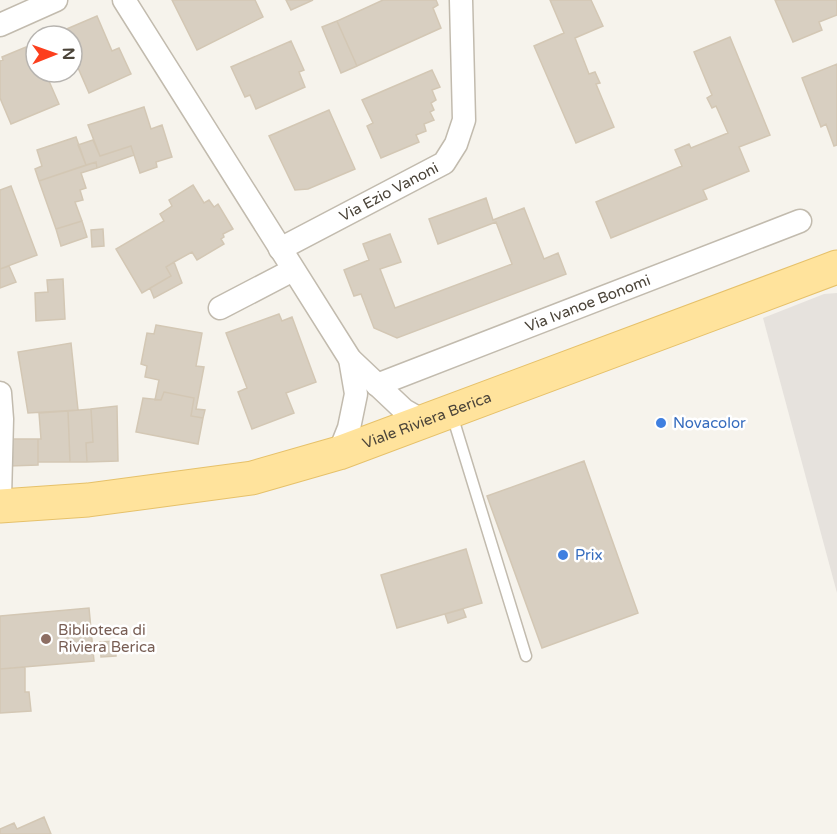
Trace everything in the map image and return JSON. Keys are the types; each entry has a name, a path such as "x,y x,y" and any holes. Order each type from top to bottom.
{"main road":[{"name":"Viale Riviera Berica","path":"0,506 88,500 252,478 339,453 837,267"}],"street":[{"path":"0,25 56,0"},
{"path":"124,0 350,359 404,410 438,417"},
{"name":"Via Ezio Vanoni","path":"280,249 444,163 456,144 464,120 461,0"},
{"name":"Via Ivanoe Bonomi","path":"377,385 800,221"},
{"path":"220,308 293,270"},
{"path":"339,453 349,428 356,394 350,359"},
{"path":"0,393 0,498"}],"lane":[{"path":"438,417 526,656"}],"shaded area":[{"path":"837,293 837,593 763,318 824,294"}],"building":[{"path":"172,0 255,0 263,17 197,50"},
{"path":"286,0 313,0 291,10"},
{"path":"383,0 436,0 438,5 433,8 441,28 357,66 337,21"},
{"path":"550,0 591,0 603,26 575,38 589,74 595,72 600,83 596,84 614,127 576,143 534,46 564,33"},
{"path":"775,0 837,0 837,15 819,22 822,30 793,42"},
{"path":"97,16 112,51 119,48 131,74 89,93 84,82 84,24 78,24"},
{"path":"337,21 357,66 341,73 322,27"},
{"path":"730,37 770,135 739,147 749,171 703,190 707,199 611,238 596,202 682,166 675,150 689,144 691,148 728,133 716,106 712,108 707,98 712,95 694,52"},
{"path":"291,41 304,70 299,72 305,87 256,109 250,95 245,97 231,67"},
{"path":"24,48 24,84 50,84 59,104 11,124 0,98 0,61 3,60 2,57"},
{"path":"837,64 837,145 834,146 826,124 821,127 802,78"},
{"path":"432,70 440,87 432,90 436,100 431,103 434,110 430,112 434,120 424,124 426,131 416,135 419,142 381,158 367,126 373,123 362,100"},
{"path":"144,107 151,129 162,125 172,157 156,162 157,167 140,173 131,146 100,156 88,125"},
{"path":"329,110 355,169 308,189 295,190 269,136"},
{"path":"76,137 86,165 39,181 35,169 42,166 37,150"},
{"path":"93,140 100,156 131,146 134,155 97,168 96,162 86,165 78,145"},
{"path":"96,162 97,168 81,173 86,188 80,190 83,200 75,202 82,221 56,229 39,181"},
{"path":"193,185 204,203 209,200 214,207 218,204 233,229 223,234 224,237 221,239 224,244 197,260 192,252 166,267 171,276 142,293 116,249 164,221 160,214 172,206 169,200"},
{"path":"11,186 37,255 0,269 0,190"},
{"path":"486,198 493,220 524,208 544,259 558,253 566,274 397,338 374,328 361,294 354,296 344,270 369,260 363,244 390,234 401,262 380,269 395,308 512,264 496,222 438,244 429,219"},
{"path":"82,221 87,237 61,246 56,229"},
{"path":"103,229 104,246 92,247 91,230"},
{"path":"174,262 182,283 154,298 150,288 171,276 166,267"},
{"path":"9,266 16,282 0,288 0,269"},
{"path":"63,279 65,319 36,321 35,293 48,292 47,280"},
{"path":"279,314 282,321 292,317 316,382 286,393 294,413 252,429 238,392 247,388 226,333"},
{"path":"156,325 202,333 196,366 204,367 196,409 205,410 203,418 191,416 194,398 164,392 161,400 155,400 159,380 145,377 147,366 141,364 147,333 154,334"},
{"path":"71,343 78,410 28,413 18,352"},
{"path":"164,392 194,398 191,416 203,418 198,444 136,432 143,398 161,400"},
{"path":"117,406 118,461 87,462 86,443 93,442 91,409"},
{"path":"91,409 93,442 86,443 87,462 70,462 68,411"},
{"path":"68,411 70,462 38,462 38,439 41,439 39,413"},
{"path":"9,439 38,439 38,465 9,466"},
{"name":"Prix","path":"584,461 638,613 542,648 487,496"},
{"path":"466,549 482,603 397,628 381,575"},
{"name":"Biblioteca di Riviera Berica","path":"89,608 94,661 0,669 0,616"},
{"path":"463,609 466,617 448,623 445,614"},
{"path":"116,641 116,656 101,657 100,642"},
{"path":"25,667 25,692 29,692 31,711 0,713 0,669"},
{"path":"44,817 51,834 0,834 0,829 14,823 17,829"}],"place":[{"name":"Novacolor","path":"661,423"},
{"name":"Prix","path":"563,555"},
{"name":"Biblioteca di Riviera Berica","path":"46,639"}]}
